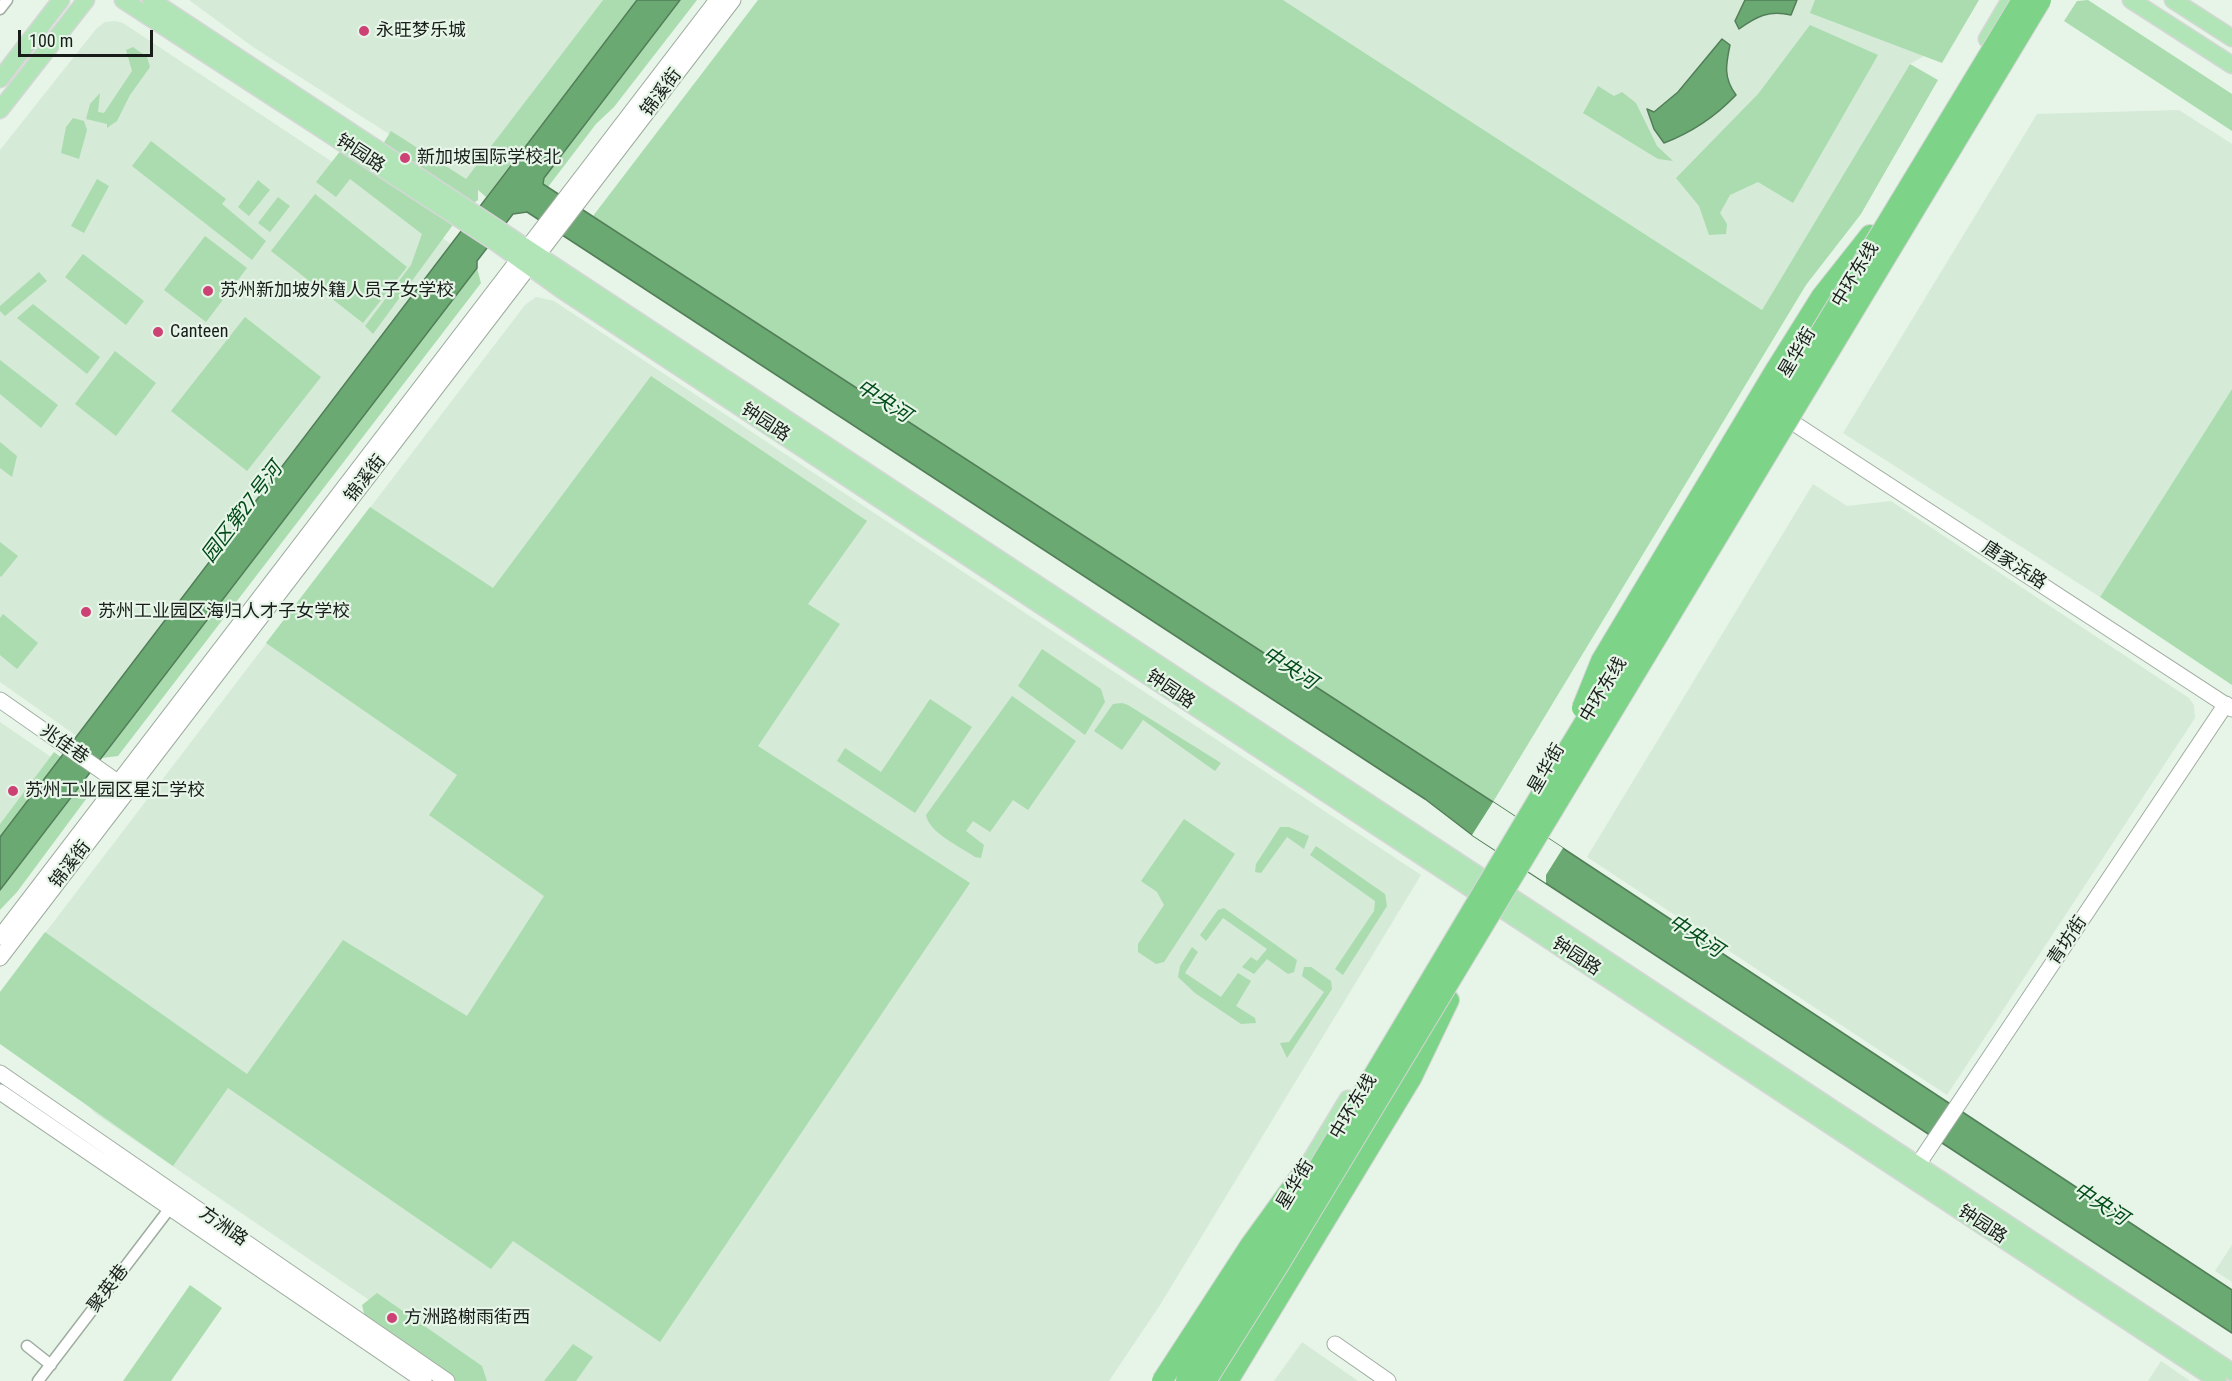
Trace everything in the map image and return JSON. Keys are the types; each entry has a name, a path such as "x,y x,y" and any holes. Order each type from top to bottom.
{"highway":[{"name":"中环东线","path":"1186,1381 1267,1254 1561,761 2031,0"},
{"name":"中环东线","path":"1206,1381 1280,1263 2031,0"},
{"path":"1561,761 1601,661 1821,297 1870,235"},
{"path":"1228,1381 1413,1077 1449,1000"},
{"path":"1162,1381 1290,1189 1347,1119"}],"main road":[{"path":"0,79 61,0"},
{"path":"0,110 86,0"},
{"name":"钟园路","path":"123,0 467,216 1914,1171 2232,1372"},
{"name":"钟园路","path":"151,0 371,148 467,216"},
{"name":"锦溪街","path":"571,200 717,0"},
{"name":"锦溪街","path":"0,937 123,786 548,229 733,0"},
{"name":"星华街","path":"1172,1381 1258,1247 1479,886 1608,664 1870,235 2010,0"},
{"path":"2023,46 2031,0"},
{"path":"1962,148 1970,100 2031,0"},
{"name":"星华街","path":"1216,1381 1449,1000 1545,836 2051,0"},
{"path":"2131,0 2232,66"},
{"path":"2173,0 2232,38"},
{"name":"唐家浜路","path":"1795,424 2229,706"},
{"name":"兆佳巷","path":"0,700 123,786"},
{"name":"青坊街","path":"1914,1171 2229,706"},
{"name":"锦溪街","path":"0,958 123,786"},
{"name":"方洲路","path":"0,1073 424,1381"},
{"name":"方洲路","path":"0,1092 175,1202 447,1381"},
{"name":"钟园路","path":"1914,1171 2218,1381"},
{"path":"1335,1344 1388,1381"}],"street":[{"path":"0,9 7,0"},
{"name":"聚英巷","path":"38,1381 175,1202"},
{"path":"27,1346 51,1365"}],"shaded area":[{"name":"永旺梦乐城","path":"189,0 603,0 464,182 253,47"},
{"path":"603,0 637,0 486,197 478,190 478,200 471,205 383,144 391,131 466,179"},
{"path":"680,0 697,0 548,187 543,184 544,178"},
{"path":"758,0 1283,0 1762,310 1910,64 1938,80 1861,214 1806,285 1493,802 593,216"},
{"path":"1283,0 1940,0 1924,56 1910,64 1762,310"},
{"path":"1815,0 1979,0 1942,63 1810,13"},
{"path":"2088,0 2232,94 2232,131 2064,21 2077,1"},
{"name":"苏州新加坡外籍人员子女学校","path":"105,22 123,23 352,175 451,244 78,737 0,682 0,150 96,29"},
{"path":"1810,25 1878,55 1793,203 1758,182 1730,195 1720,213 1727,224 1726,234 1709,235 1699,206 1676,178 1758,94"},
{"path":"133,47 147,57 150,67 130,95 117,121 107,128 107,124 86,119 90,104 100,93 98,112 104,113 132,71 126,50"},
{"path":"1598,86 1614,96 1622,92 1636,103 1657,146 1673,161 1658,159 1583,113"},
{"path":"2179,110 2232,144 2232,389 2100,597 1843,433 2037,114"},
{"path":"73,118 84,121 87,130 79,159 61,153 66,127"},
{"path":"151,141 226,199 222,204 266,241 252,260 132,166"},
{"path":"345,145 458,218 373,334 365,326 411,265 422,234 350,179 336,197 316,182"},
{"path":"97,179 109,186 84,233 71,226"},
{"path":"258,180 270,190 249,216 238,207"},
{"path":"315,194 407,267 363,323 271,251"},
{"path":"278,197 290,206 270,232 258,223"},
{"path":"205,236 247,268 206,322 164,290"},
{"path":"83,254 144,301 126,325 65,277"},
{"path":"477,268 481,283 118,756 102,758"},
{"path":"39,272 47,281 5,316 0,311 0,306"},
{"path":"536,297 554,301 1421,875 1160,1305 1109,1381 488,1381 96,1114 75,1092 0,992 525,305"},
{"path":"33,304 100,357 87,374 17,318"},
{"path":"245,317 321,377 247,471 171,411"},
{"path":"115,351 156,383 116,436 75,404"},
{"path":"0,360 58,405 41,428 0,394"},
{"path":"651,376 867,521 808,604 840,624 758,746 970,883 660,1342 513,1241 491,1269 228,1088 173,1166 0,1044 0,992 45,932 247,1074 343,940 467,1016 544,896 429,815 457,775 266,643 370,507 493,588"},
{"path":"2232,389 2232,685 2100,597"},
{"path":"0,442 17,456 12,477 0,468"},
{"path":"1813,484 1847,506 1891,501 2189,698 2194,705 2195,718 1947,1095 1587,857"},
{"path":"0,542 18,556 1,577 0,576"},
{"path":"3,614 38,643 17,669 0,655 0,618"},
{"path":"1042,649 1101,689 1105,702 1085,735 1018,686"},
{"path":"1012,696 1076,741 1028,810 1013,800 990,832 973,821 966,831 984,845 981,858 975,857 939,834 928,822 926,815"},
{"path":"930,699 972,727 915,813 837,761 845,748 881,772"},
{"path":"1122,703 1221,763 1215,771 1143,720 1122,750 1094,731 1113,704"},
{"name":"苏州工业园区星汇学校","path":"0,722 51,757 0,824"},
{"path":"54,752 62,758 0,837 0,824"},
{"path":"86,779 95,787 17,892 0,910 0,890"},
{"path":"1184,819 1235,854 1164,962 1156,964 1138,952 1138,944 1164,905 1157,892 1141,881"},
{"path":"1280,827 1289,827 1309,836 1304,849 1287,837 1261,873 1255,872 1256,864"},
{"path":"1316,846 1385,894 1387,906 1343,975 1335,969 1374,911 1375,901 1310,855"},
{"path":"1224,908 1297,960 1294,972 1288,974 1267,959 1254,974 1242,967 1251,957 1257,961 1267,949 1223,918 1206,941 1200,935 1218,910"},
{"path":"1192,947 1198,952 1185,973 1221,997 1238,973 1251,981 1236,1006 1255,1018 1256,1023 1241,1024 1195,993 1178,977 1180,966"},
{"path":"1304,967 1311,967 1331,981 1332,989 1287,1058 1280,1043 1289,1042 1324,992 1302,976"},
{"path":"2232,1245 2232,1282 2215,1271"},
{"path":"190,1285 222,1308 171,1381 123,1381"},
{"path":"377,1293 482,1366 487,1381 456,1381 365,1318 362,1305"},
{"path":"1302,1342 1358,1381 1274,1381"},
{"path":"573,1344 593,1357 576,1381 544,1381"},
{"path":"2161,1361 2190,1381 2148,1381"}],"water":[{"name":"中央河","path":"637,0 680,0 544,178 543,184 1493,802 2232,1290 2232,1333 1472,835 1425,799 527,212 513,214 477,261 477,268 0,890 0,837"},
{"path":"1745,0 1797,0 1791,15 1776,13 1764,15 1739,29 1735,21"},
{"path":"1722,39 1730,45 1727,77 1736,95 1703,123 1664,143 1654,129 1647,109 1654,112 1678,92"}],"pier":[{"path":"1493,802 1563,848 1546,875 1546,883 1472,835"}],"place":[{"name":"永旺梦乐城","path":"364,31"},
{"name":"新加坡国际学校北","path":"405,158"},
{"name":"苏州新加坡外籍人员子女学校","path":"208,291"},
{"name":"Canteen","path":"158,332"},
{"name":"苏州工业园区海归人才子女学校","path":"86,612"},
{"name":"苏州工业园区星汇学校","path":"13,791"},
{"name":"方洲路榭雨街西","path":"392,1318"}],"water label":[{"name":"园区第27号河","path":"243,513"}]}
